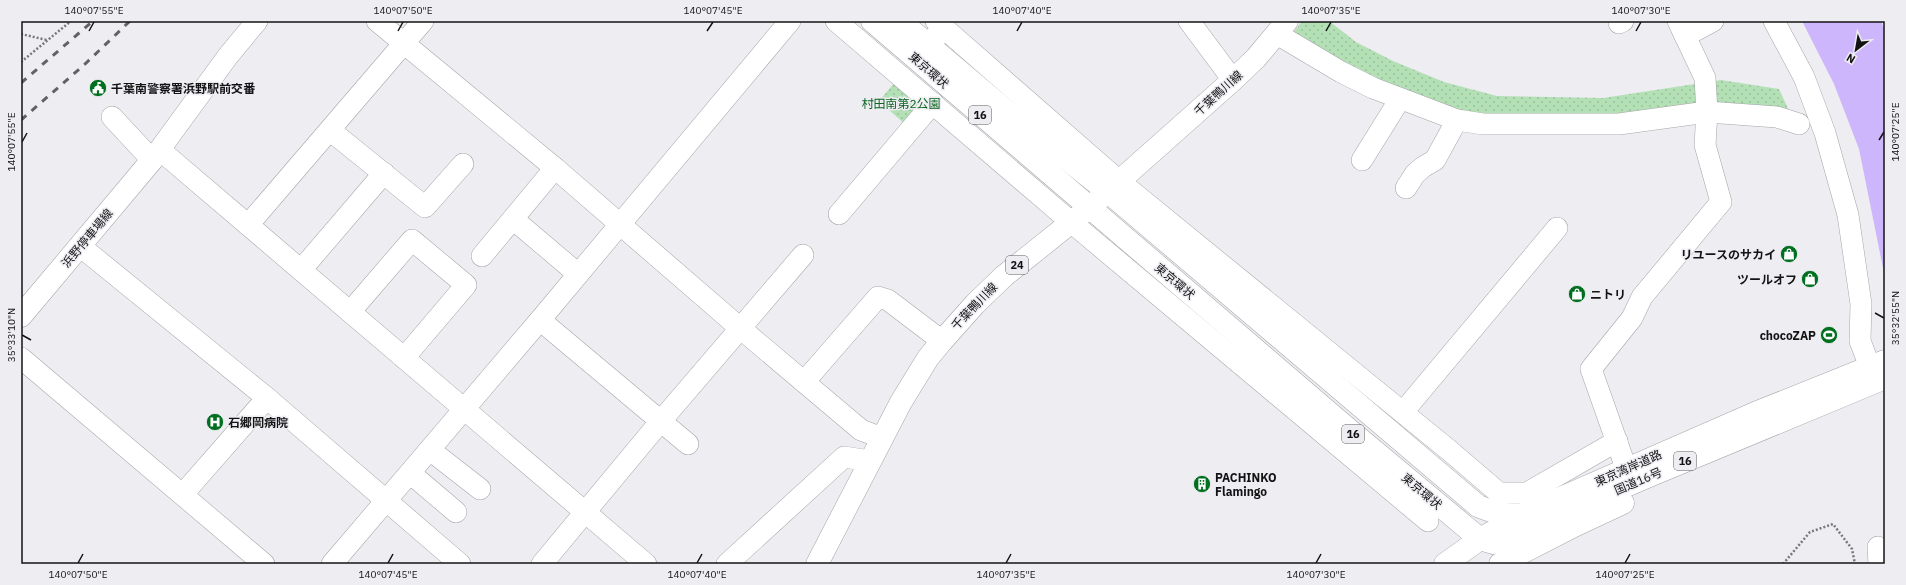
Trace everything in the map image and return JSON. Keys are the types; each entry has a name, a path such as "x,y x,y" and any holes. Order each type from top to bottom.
{"main road":[{"name":"東京環状","path":"872,21 1353,433 1486,539"},
{"name":"東京環状","path":"900,21 1022,124 1113,186 1345,394 1478,506 1509,516 1524,514"},
{"path":"928,45 940,24"},
{"name":"千葉鴨川線","path":"817,564 905,395 928,358 942,341 975,304 1004,276 1089,208 1233,80 1281,25"},
{"name":"浜野停車場線","path":"21,316 156,155"},
{"name":"東京湾岸道路","path":"1445,564 1524,514 1755,412 1881,376"},
{"name":"国道16号","path":"1486,539 1505,542 1633,483 1881,376"},
{"name":"16","path":"1500,564 1532,546 1627,502 1881,376"},
{"name":"東京環状","path":"1345,394 1396,451 1479,520 1486,529 1486,539"},
{"path":"1486,539 1490,556 1487,564"}],"street":[{"path":"156,155 228,56 257,21"},
{"path":"378,21 555,168 740,328 861,430 882,438"},
{"path":"248,225 331,131 423,21"},
{"path":"332,564 465,409 790,21"},
{"path":"836,21 1071,222 1428,521"},
{"path":"1189,21 1233,80"},
{"path":"1626,468 1591,369 1632,318 1642,297 1721,202 1706,146 1707,112 1705,78 1682,28 1713,21"},
{"path":"1774,21 1804,77 1825,133 1848,215 1861,304 1860,341 1881,376"},
{"path":"940,24 1113,186 1154,210 1403,412 1499,493 1527,493 1617,441"},
{"path":"1281,25 1341,72 1400,99 1457,120 1483,124 1619,124 1707,112 1777,117 1799,124"},
{"path":"1362,160 1400,99"},
{"path":"839,214 933,103"},
{"path":"112,117 156,155 248,225 646,564"},
{"path":"1406,188 1415,174 1435,160 1457,120"},
{"path":"331,131 426,207 463,164"},
{"path":"482,256 555,168"},
{"path":"300,270 384,173"},
{"path":"513,219 578,274"},
{"path":"1403,412 1557,228"},
{"path":"350,312 412,240 466,285 404,358"},
{"path":"80,246 267,398 460,564"},
{"path":"542,564 586,513 660,422 803,255"},
{"path":"804,382 878,298 888,300 942,341"},
{"path":"540,320 688,444"},
{"path":"21,358 264,564"},
{"path":"183,494 267,398"},
{"path":"430,450 480,490"},
{"path":"727,564 844,457 870,462"},
{"path":"410,473 456,512"}],"path":[{"path":"21,62 71,21"},
{"path":"21,34 48,40"},
{"path":"31,42 32,37"},
{"path":"1783,564 1810,532 1833,524 1852,549 1855,564"}],"green space":[{"path":"1302,21 1329,21 1356,42 1393,61 1444,82 1497,96 1603,98 1721,80 1779,89 1791,115 1611,119 1469,116 1398,94 1293,33"},
{"name":"村田南第2公園","path":"895,82 923,105 906,125 879,101"}],"shaded area":[{"path":"1802,21 1881,21 1885,31 1885,278 1859,149 1834,84"}],"railway":[{"path":"21,83 93,21"},
{"path":"21,120 84,65 130,21"}],"place":[{"name":"千葉南警察署浜野駅前交番","path":"98,88"},
{"name":"リユースのサカイ","path":"1789,254"},
{"name":"ツールオフ","path":"1810,279"},
{"name":"ニトリ","path":"1577,294"},
{"name":"chocoZAP","path":"1829,335"},
{"name":"石郷岡病院","path":"215,422"},
{"name":"PACHINKO Flamingo","path":"1202,484"}]}
